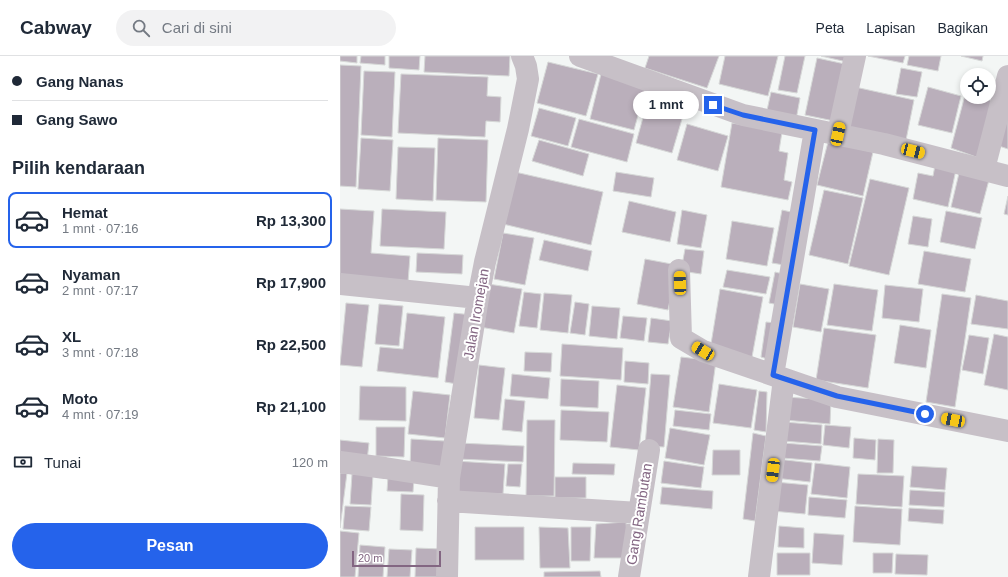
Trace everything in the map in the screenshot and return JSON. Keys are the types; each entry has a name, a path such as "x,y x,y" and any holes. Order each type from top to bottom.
{"street":[{"name":"Jalan Iromejan","path":"447,577 448,478 478,298 489,243 518,129 528,79 526,66 522,56"},
{"path":"580,56 743,115 884,144 1008,176"},
{"path":"838,134 855,56"},
{"path":"984,169 1008,76"},
{"path":"759,577 779,377 815,130"},
{"path":"679,270 681,338 703,351 837,396 1008,431"},
{"path":"340,284 478,298"},
{"name":"Gang Rambutan","path":"629,577 649,450"},
{"path":"340,462 448,478"},
{"path":"448,500 639,513"}],"building":[{"path":"340,56 357,56 357,63 340,61"},
{"path":"361,56 385,56 385,65 360,63"},
{"path":"389,56 420,56 419,70 389,68"},
{"path":"425,56 510,56 509,76 424,72"},
{"path":"649,56 719,56 707,88 645,68"},
{"path":"725,56 778,56 768,96 719,84"},
{"path":"785,56 805,56 797,93 778,90"},
{"path":"821,56 848,56 847,62"},
{"path":"868,56 905,56 903,63"},
{"path":"909,56 941,56 938,71 907,65"},
{"path":"961,56 983,56 982,61"},
{"path":"817,58 845,64 834,121 805,115"},
{"path":"548,62 598,74 586,116 537,103"},
{"path":"340,65 361,66 356,187 340,186"},
{"path":"901,68 922,72 917,97 896,94"},
{"path":"364,71 395,72 392,137 361,135"},
{"path":"401,74 488,77 487,96 501,97 500,122 486,121 485,137 398,133"},
{"path":"601,74 646,86 634,130 590,119"},
{"path":"855,87 914,100 906,140 848,129"},
{"path":"928,87 960,96 952,133 918,125"},
{"path":"650,92 687,102 672,153 636,143"},
{"path":"771,92 800,98 796,120 766,115"},
{"path":"963,104 993,104 979,158 951,148"},
{"path":"539,108 576,118 568,146 531,136"},
{"path":"1008,112 1008,149 999,146"},
{"path":"579,119 634,134 627,162 571,147"},
{"path":"732,123 782,132 779,151 788,153 784,180 792,182 788,200 721,187"},
{"path":"687,124 728,136 718,171 677,160"},
{"path":"361,138 393,140 390,191 358,189"},
{"path":"438,138 488,140 486,202 436,200"},
{"path":"539,140 589,154 583,176 532,161"},
{"path":"828,142 873,152 863,196 817,185"},
{"path":"398,147 435,148 433,201 396,199"},
{"path":"936,160 957,165 948,207 913,199 918,173 933,176"},
{"path":"960,169 990,176 980,214 951,207"},
{"path":"515,172 603,192 591,245 503,224"},
{"path":"616,172 654,178 651,197 613,191"},
{"path":"870,179 909,188 889,275 849,266"},
{"path":"824,190 863,198 848,264 809,255"},
{"path":"1008,196 1008,215 1004,214"},
{"path":"629,201 676,212 670,242 622,232"},
{"path":"340,209 374,211 371,253 410,256 408,282 340,278"},
{"path":"382,209 446,212 444,249 380,246"},
{"path":"682,210 707,215 701,248 677,244"},
{"path":"782,210 791,212 784,265 772,263"},
{"path":"946,211 982,218 975,249 940,242"},
{"path":"913,216 932,219 928,247 908,244"},
{"path":"732,221 774,228 767,266 726,259"},
{"path":"503,233 534,238 525,285 494,279"},
{"path":"544,240 592,251 588,271 539,260"},
{"path":"685,249 704,251 701,274 681,271"},
{"path":"924,251 971,259 965,292 918,284"},
{"path":"417,253 463,255 462,274 416,272"},
{"path":"645,259 677,265 668,310 637,304"},
{"path":"727,270 770,277 766,294 723,287"},
{"path":"775,272 783,274 779,305 769,303"},
{"path":"488,284 522,289 514,333 480,327"},
{"path":"800,284 829,289 821,332 793,327"},
{"path":"834,284 878,290 872,331 827,325"},
{"path":"885,285 923,289 919,322 882,318"},
{"path":"720,289 763,297 752,357 710,350"},
{"path":"524,292 541,294 537,328 519,326"},
{"path":"544,293 572,295 568,333 540,330"},
{"path":"942,294 971,298 955,407 926,402"},
{"path":"976,295 1008,301 1008,329 971,324"},
{"path":"575,302 589,304 585,335 570,333"},
{"path":"346,303 369,305 362,367 340,365"},
{"path":"379,304 403,306 399,346 375,344"},
{"path":"592,306 620,308 617,339 589,336"},
{"path":"407,313 445,317 438,378 377,371 380,347 403,349"},
{"path":"454,313 472,315 463,385 445,382"},
{"path":"623,316 647,318 644,341 620,338"},
{"path":"651,318 672,321 668,344 648,342"},
{"path":"766,322 776,323 771,360 761,357"},
{"path":"900,325 931,330 926,368 894,363"},
{"path":"824,328 876,335 868,388 816,380"},
{"path":"994,334 1008,337 1008,390 984,385"},
{"path":"969,335 989,338 983,374 962,370"},
{"path":"562,344 623,348 621,380 560,376"},
{"path":"525,352 552,353 551,372 524,371"},
{"path":"681,357 716,361 709,412 673,407"},
{"path":"625,361 649,363 648,384 624,382"},
{"path":"479,365 505,368 499,420 474,418"},
{"path":"512,374 550,378 548,399 510,396"},
{"path":"651,374 670,375 664,447 645,446"},
{"path":"561,379 599,381 598,408 560,406"},
{"path":"719,384 757,390 751,428 713,423"},
{"path":"617,385 646,388 639,450 610,447"},
{"path":"360,386 406,387 406,421 359,420"},
{"path":"413,391 450,395 445,438 408,434"},
{"path":"759,391 767,392 766,432 754,430"},
{"path":"786,397 831,400 830,424 784,420"},
{"path":"505,399 525,401 522,432 502,430"},
{"path":"561,410 609,412 607,442 560,440"},
{"path":"675,410 711,414 709,430 673,426"},
{"path":"527,420 555,420 554,496 526,496"},
{"path":"784,422 822,425 821,444 783,441"},
{"path":"825,425 851,427 849,448 823,445"},
{"path":"376,427 405,427 404,457 376,456"},
{"path":"670,428 710,435 704,465 665,458"},
{"path":"753,433 766,436 755,521 743,519"},
{"path":"854,438 876,440 875,460 853,458"},
{"path":"411,439 445,441 443,470 410,468"},
{"path":"878,439 894,440 893,473 877,473"},
{"path":"340,440 369,443 367,461 340,458"},
{"path":"459,443 524,446 523,462 458,459"},
{"path":"783,443 822,446 820,461 782,458"},
{"path":"713,450 740,450 740,475 712,475"},
{"path":"777,459 812,463 810,482 775,478"},
{"path":"455,461 505,464 503,494 453,492"},
{"path":"664,461 704,467 701,488 661,483"},
{"path":"573,463 615,464 614,475 572,474"},
{"path":"815,463 850,467 847,498 811,494"},
{"path":"508,464 522,464 520,487 506,486"},
{"path":"912,466 947,468 945,490 910,487"},
{"path":"340,473 347,473 340,528"},
{"path":"352,474 373,475 371,505 350,504"},
{"path":"858,474 904,476 902,507 856,504"},
{"path":"388,476 414,478 413,492 387,491"},
{"path":"555,477 586,477 586,498 555,498"},
{"path":"775,482 808,485 805,514 772,511"},
{"path":"662,487 713,491 712,509 660,504"},
{"path":"910,490 945,492 944,507 909,505"},
{"path":"401,494 424,495 423,531 400,530"},
{"path":"809,497 847,500 845,518 808,515"},
{"path":"345,506 371,507 369,531 343,529"},
{"path":"855,506 902,509 900,545 853,542"},
{"path":"909,508 944,510 943,524 908,521"},
{"path":"626,522 629,558 594,558 596,524"},
{"path":"779,526 804,528 804,548 778,547"},
{"path":"475,527 524,527 524,560 475,560"},
{"path":"539,527 568,528 570,568 540,568"},
{"path":"571,527 591,527 590,561 571,561"},
{"path":"340,531 359,533 355,577 340,577"},
{"path":"814,533 844,535 842,565 812,563"},
{"path":"360,545 385,547 383,577 358,577"},
{"path":"416,548 441,549 440,577 415,577"},
{"path":"389,549 412,550 410,577 387,577"},
{"path":"777,553 810,553 810,575 777,575"},
{"path":"873,553 893,553 892,573 873,573"},
{"path":"896,554 928,555 927,575 895,574"},
{"path":"600,571 601,577 544,577 544,572"}],"route":[{"path":"713,105 743,115 815,130 773,375 837,396 925,414"}]}
